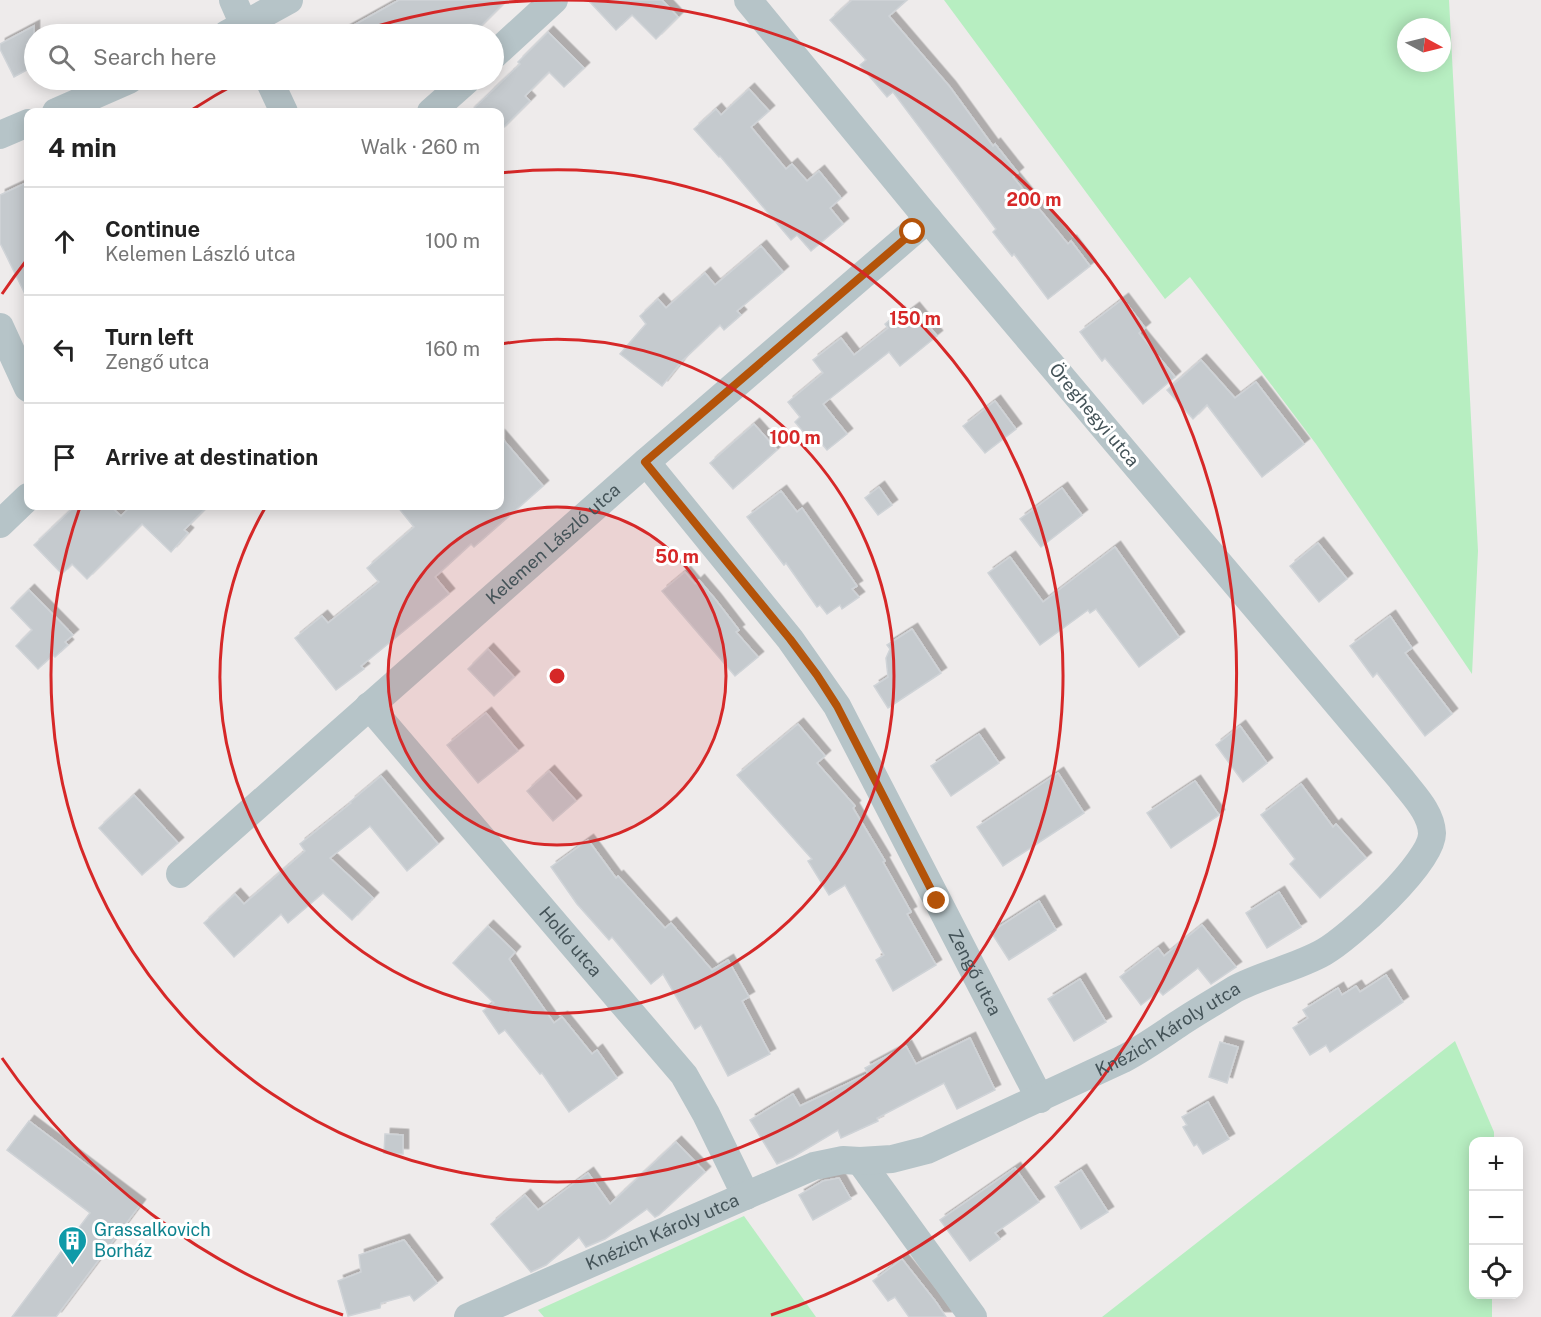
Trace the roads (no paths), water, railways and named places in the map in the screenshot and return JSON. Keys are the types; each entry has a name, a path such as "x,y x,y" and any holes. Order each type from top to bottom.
{"street":[{"path":"232,0 238,24"},
{"path":"252,24 289,0"},
{"path":"504,46 554,0"},
{"name":"Öreghegyi utca","path":"748,0 928,219 1401,779 1425,811 1432,833"},
{"path":"65,108 106,90"},
{"path":"274,90 282,108"},
{"path":"436,108 456,90"},
{"path":"0,135 24,125"},
{"name":"Kelemen László utca","path":"180,874 645,462 928,219"},
{"path":"0,327 24,379"},
{"name":"Zengő utca","path":"645,462 790,639 837,706 1040,1099"},
{"path":"0,524 24,501"},
{"name":"Holló utca","path":"369,706 684,1075 746,1196"},
{"name":"Knézich Károly utca","path":"468,1317 814,1166 843,1160 892,1159 920,1152 1040,1099 1146,1047 1178,1024 1238,988 1325,952 1359,927 1419,863 1427,852 1432,833"},
{"path":"860,1161 973,1317"}],"place":[{"name":"Grassalkovich Borház","path":"73,1266"}]}
